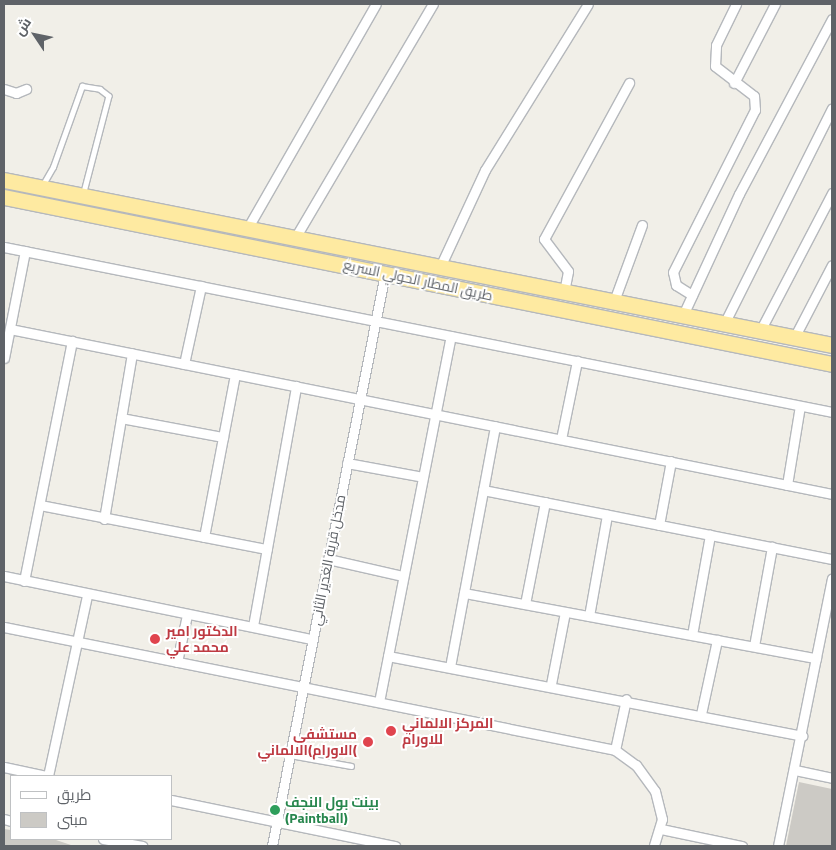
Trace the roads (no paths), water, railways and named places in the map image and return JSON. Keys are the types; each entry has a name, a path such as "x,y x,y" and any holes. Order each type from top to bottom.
{"highway":[{"name":"طريق المطار الحولي السريع","path":"4,180 564,292 645,306 683,316 832,345"},
{"path":"33,202 37,187"},
{"name":"طريق المطار الحولي السريع","path":"4,197 832,364"},
{"path":"600,318 609,300"},
{"path":"640,326 645,306"}],"street":[{"path":"247,229 376,4"},
{"path":"295,238 433,4"},
{"path":"440,267 486,170 588,4"},
{"path":"692,295 676,284 673,272 755,110 754,96 734,83 716,66 714,57 736,4"},
{"path":"734,83 775,4"},
{"path":"683,316 739,194 832,19"},
{"path":"564,292 568,271 544,239 629,82"},
{"path":"4,89 16,93 26,89"},
{"path":"724,324 832,108"},
{"path":"760,331 832,193"},
{"path":"609,300 642,226"},
{"path":"4,247 832,412"},
{"path":"4,358 10,329 8,313 26,251"},
{"path":"794,338 832,265"},
{"name":"مدخل قرية الغدير الثاني","path":"272,846 385,273"},
{"path":"184,364 201,286"},
{"path":"10,329 832,494"},
{"path":"379,702 451,336"},
{"path":"24,581 72,341"},
{"path":"104,519 132,353"},
{"path":"561,439 577,361"},
{"path":"204,538 234,374"},
{"path":"253,626 296,386"},
{"path":"787,484 800,406"},
{"path":"121,418 223,437"},
{"path":"450,667 495,426"},
{"path":"659,525 671,461"},
{"path":"347,463 423,477"},
{"path":"483,490 832,559"},
{"path":"525,604 545,502"},
{"path":"40,505 104,519 267,549"},
{"path":"589,616 607,514"},
{"path":"692,635 710,535"},
{"path":"754,646 772,547"},
{"path":"328,559 404,576"},
{"path":"4,576 87,595 312,639"},
{"path":"778,846 802,736 832,578"},
{"path":"464,593 816,658"},
{"path":"47,775 87,595"},
{"path":"551,684 565,612"},
{"path":"177,662 187,614"},
{"path":"4,627 615,750 636,764 654,791 662,829 654,846"},
{"path":"701,714 717,640"},
{"path":"388,656 551,684 802,736"},
{"path":"615,750 626,699"},
{"path":"4,768 42,775"},
{"path":"795,770 832,778"},
{"path":"172,800 277,820 349,842 395,846"},
{"path":"662,829 742,846"},
{"path":"108,840 141,846"}],"lane":[{"path":"37,187 53,167 82,86 100,89 109,96 83,196"},
{"path":"290,755 351,766"}],"place":[{"name":"الدكتور امير محمد علي","path":"155,639"},
{"name":"المركز الالماني للاورام","path":"391,731"},
{"name":"مستشفى الاورام)الالماني(","path":"368,742"},
{"name":"بينت بول النجف (Paintball)","path":"275,810"}]}
